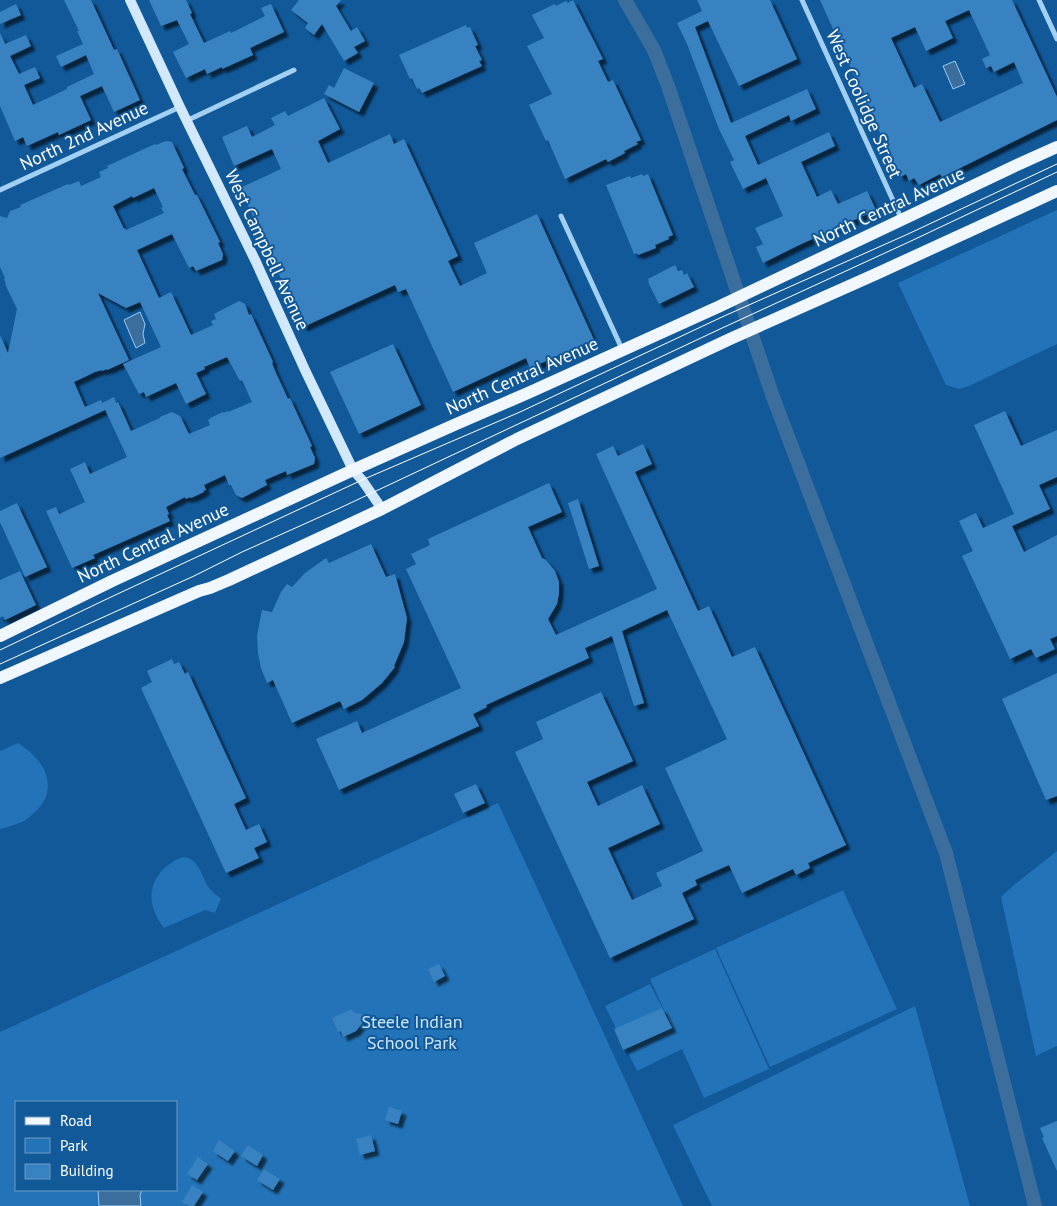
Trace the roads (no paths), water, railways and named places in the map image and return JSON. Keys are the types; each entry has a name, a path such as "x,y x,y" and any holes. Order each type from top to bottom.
{"main road":[{"name":"North Central Avenue","path":"0,636 112,581 353,470 718,307 1057,147"},
{"path":"0,678 210,588 382,510 517,439 730,339 1057,191"}],"street":[{"name":"West Campbell Avenue","path":"130,0 186,121 256,262 299,358 353,470 382,510"},
{"name":"West Coolidge Street","path":"802,0 901,220"},
{"path":"1039,0 1057,38"},
{"path":"186,121 294,70"},
{"name":"North 2nd Avenue","path":"0,190 180,107"},
{"path":"561,216 622,350"}],"waterway":[{"path":"625,0 654,50 668,86 773,397 946,853 1035,1206"}],"tram line":[{"path":"0,650 362,480 520,412 722,317 908,234 1057,164"},
{"path":"0,664 194,576 1057,172"}],"park label":[{"name":"Steele Indian School Park","path":"412,1032"}]}
